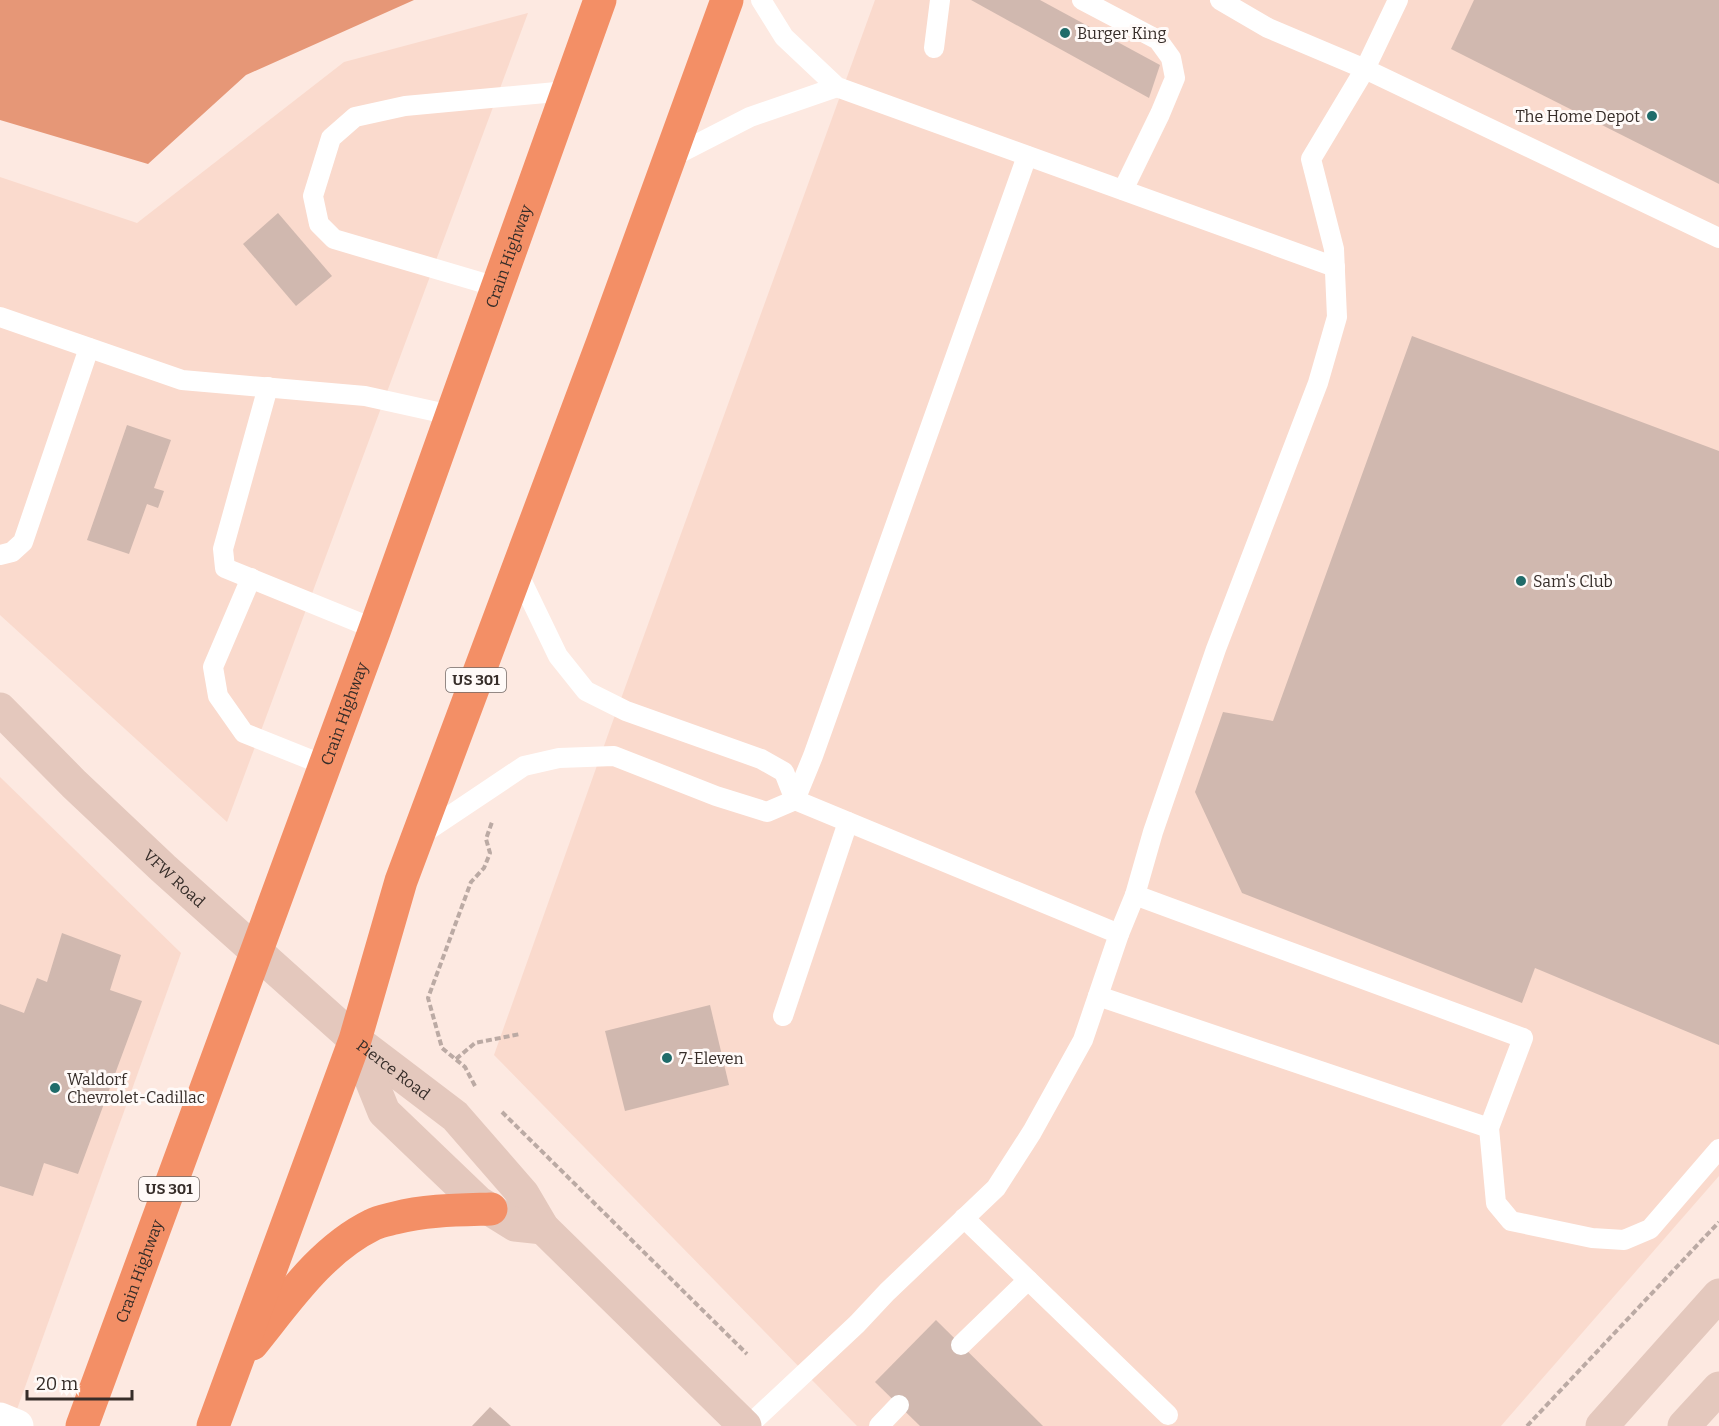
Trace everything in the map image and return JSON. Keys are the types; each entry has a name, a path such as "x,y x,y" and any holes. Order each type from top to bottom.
{"highway":[{"name":"Crain Highway","path":"82,1426 375,629 600,0"},
{"name":"US 301","path":"213,1426 355,1040 401,881 727,0"},
{"path":"236,1364 308,1275 342,1245 373,1224 415,1213 491,1209"}],"main road":[{"name":"VFW Road","path":"0,709 74,784 163,868 355,1040"},
{"name":"Pierce Road","path":"355,1040 384,1112 478,1202 515,1225 543,1228"},
{"name":"Pierce Road","path":"355,1040 454,1116 523,1194 543,1228 746,1426"},
{"path":"1602,1426 1719,1295"},
{"path":"1684,1426 1719,1388"}],"street":[{"path":"0,1419 17,1426"}],"lane":[{"path":"760,0 784,37 837,87 1335,267"},
{"path":"934,48 940,0"},
{"path":"1082,0 1158,40 1171,58 1175,78 1123,190"},
{"path":"1220,0 1268,28 1365,69 1719,238"},
{"path":"746,1426 857,1324 887,1292 996,1188 1032,1132 1083,1040 1119,934 1135,895 1216,649 1321,376 1336,317 1335,267 1334,249 1311,159 1365,69 1398,0"},
{"path":"670,158 750,117 837,87"},
{"path":"496,287 334,239 319,224 313,196 331,138 355,117 405,106 567,91"},
{"path":"795,800 1027,156"},
{"path":"0,317 182,380 365,396 451,415"},
{"path":"0,555 12,552 23,542 89,348"},
{"path":"268,387 223,549 225,568 375,629"},
{"path":"517,571 558,656 586,691 626,711 761,759 777,767 784,772 795,800"},
{"path":"250,578 213,667 218,696 244,733 324,765"},
{"path":"418,836 524,766 559,758 614,756 766,812 795,800 1119,934"},
{"path":"783,1016 848,822"},
{"path":"1135,895 1522,1038 1489,1128 1496,1203 1511,1221 1592,1238 1624,1240 1650,1229 1719,1149"},
{"path":"1098,996 1489,1128"},
{"path":"964,1218 1168,1415"},
{"path":"961,1345 1028,1280"},
{"path":"879,1426 898,1405"}],"path":[{"path":"483,1095 475,1086 465,1067 442,1048 428,998 471,882 484,868 490,853 486,839 508,777"},
{"path":"456,1059 475,1042 520,1034"},
{"path":"500,1111 747,1354"},
{"path":"1527,1426 1719,1222"}],"shaded area":[{"path":"0,0 414,0 246,75 148,164 0,120"},
{"path":"875,0 1719,0 1719,1176 1501,1426 857,1426 494,1055"},
{"path":"528,13 227,822 0,615 0,177 137,223 344,62"},
{"path":"0,777 181,953 11,1426 0,1426"}],"building":[{"name":"Burger King","path":"971,0 1040,0 1160,65 1149,98"},
{"name":"The Home Depot","path":"1474,0 1719,0 1719,184 1451,49"},
{"path":"278,213 332,276 296,306 243,244"},
{"name":"Sam's Club","path":"1412,336 1719,451 1719,1045 1535,968 1522,1003 1242,893 1195,792 1223,712 1273,721"},
{"path":"127,425 171,440 154,488 164,491 158,508 147,504 129,554 87,540"},
{"name":"Waldorf Chevrolet-Cadillac","path":"62,933 121,955 110,990 142,1001 78,1174 44,1163 33,1196 0,1186 0,1004 24,1013 37,978 47,982"},
{"name":"7-Eleven","path":"710,1005 729,1085 625,1111 605,1031"},
{"path":"936,1320 1043,1426 920,1426 875,1382"},
{"path":"490,1407 511,1426 472,1426"}],"place":[{"name":"Burger King","path":"1065,33"},
{"name":"The Home Depot","path":"1652,116"},
{"name":"Sam's Club","path":"1521,581"},
{"name":"7-Eleven","path":"667,1058"},
{"name":"Waldorf Chevrolet-Cadillac","path":"55,1088"}]}
